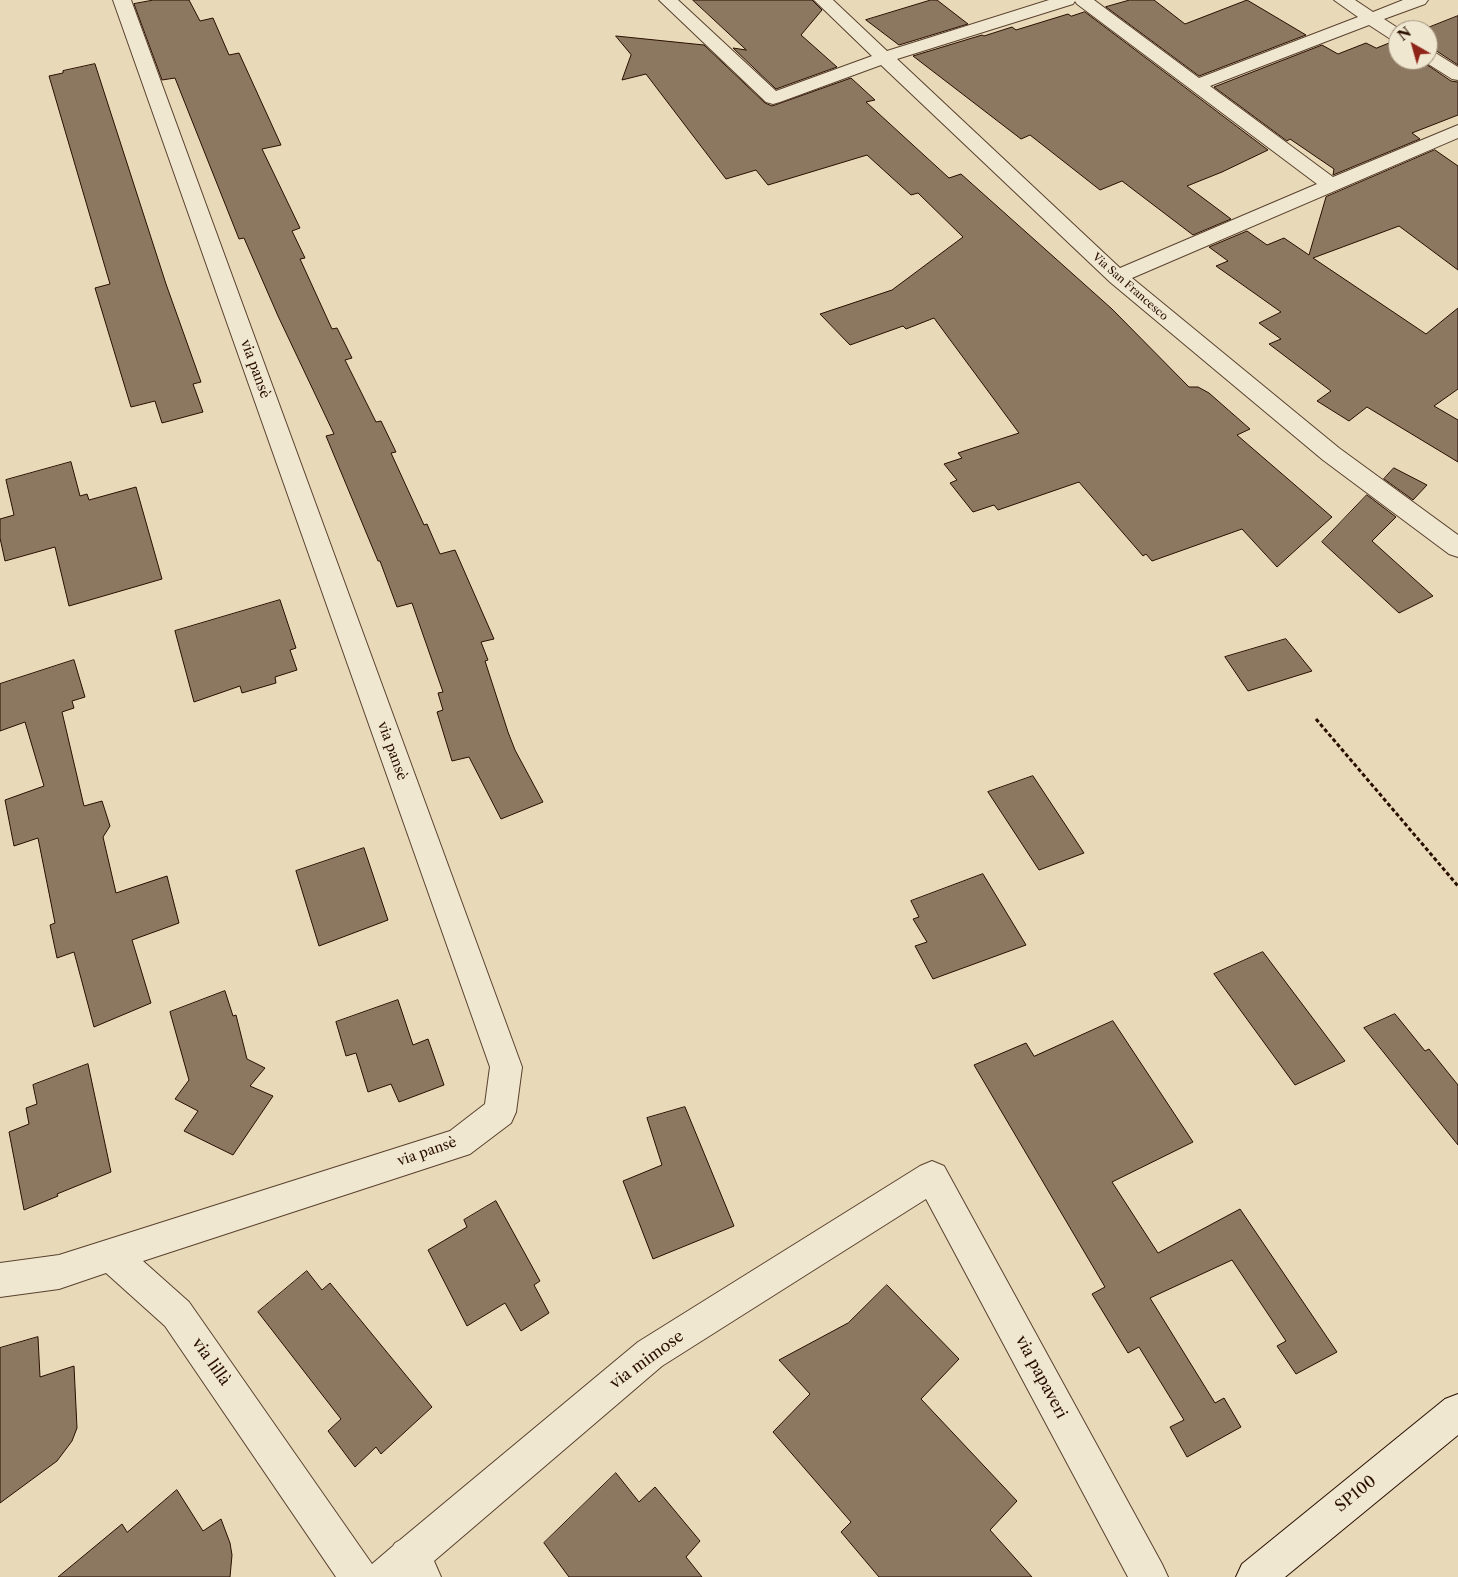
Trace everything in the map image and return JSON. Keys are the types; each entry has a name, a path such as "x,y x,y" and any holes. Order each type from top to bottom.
{"street":[{"name":"via pansè","path":"111,1255 459,1143 500,1112 506,1067 122,0"},
{"path":"668,0 773,98 883,58 1067,0"},
{"name":"Via San Francesco","path":"823,0 1117,278 1331,454 1458,548"},
{"path":"1083,0 1332,186"},
{"path":"1343,0 1388,29"},
{"path":"1196,85 1419,0"},
{"path":"1438,62 1458,75"},
{"path":"1117,278 1458,131"},
{"name":"via mimose","path":"405,1570 650,1354 932,1177"},
{"name":"via papaveri","path":"932,1177 1149,1577"},
{"path":"0,1280 58,1272 111,1255"},
{"name":"via lillà","path":"111,1255 177,1314 359,1577"},
{"name":"SP100","path":"1254,1577 1458,1412"}],"path":[{"path":"1316,719 1458,886"}],"building":[{"path":"154,0 189,0 200,21 213,18 229,55 239,53 281,145 262,149 300,228 292,231 305,258 300,259 332,329 337,328 352,358 345,360 376,422 381,421 396,452 391,453 424,525 427,524 440,554 455,550 494,639 481,642 488,660 485,661 508,732 515,750 543,802 501,819 469,757 452,761 437,712 443,710 438,693 443,692 412,603 397,607 380,561 378,561 326,436 334,434 278,316 244,238 239,239 175,78 162,80 134,4"},
{"path":"693,0 812,0 822,10 801,35 837,67 776,89 733,48 746,50"},
{"path":"931,0 937,0 968,24 899,45 866,20"},
{"path":"1130,0 1154,0 1185,24 1247,0 1306,35 1199,76 1106,7"},
{"path":"1085,12 1268,150 1187,186 1231,219 1193,235 1122,181 1100,190 1030,135 1021,139 913,56 1012,27 1016,30 1068,14 1071,16"},
{"path":"1458,16 1458,65 1438,52 1438,24"},
{"path":"616,36 704,45 765,103 772,106 851,78 875,100 866,102 949,178 961,174 1112,309 1189,387 1198,387 1209,393 1250,429 1237,435 1332,517 1277,567 1242,529 1152,561 1146,554 1143,556 1079,482 998,510 994,505 973,512 950,483 957,480 944,464 962,458 958,453 1019,433 934,318 906,329 903,326 850,345 820,314 892,290 963,237 918,193 911,195 867,155 768,185 756,170 726,179 646,74 622,80 631,55"},
{"path":"1366,43 1376,48 1388,44 1388,70 1435,70 1451,81 1458,82 1458,115 1412,133 1420,139 1333,175 1334,169 1290,139 1287,141 1214,87 1322,45 1338,54"},
{"path":"95,64 166,284 201,382 193,384 203,412 162,423 155,401 131,407 95,288 110,284 49,76"},
{"path":"1435,150 1458,166 1458,270 1399,226 1313,258 1426,334 1458,308 1458,389 1434,406 1458,420 1458,462 1367,407 1349,421 1317,401 1331,391 1269,344 1281,339 1259,323 1281,312 1216,266 1228,261 1209,247 1247,231 1267,245 1284,238 1309,255 1326,197"},
{"path":"71,462 80,496 87,494 89,500 136,487 162,579 69,606 55,547 5,561 0,538 0,519 14,515 6,480"},
{"path":"1394,468 1427,485 1413,500 1384,479"},
{"path":"1367,495 1396,517 1372,541 1433,596 1399,613 1322,542"},
{"path":"280,600 296,648 290,650 297,670 275,677 276,683 242,693 240,686 194,702 175,631"},
{"path":"1286,639 1312,671 1248,691 1225,657"},
{"path":"74,660 85,697 72,701 74,708 62,712 84,806 102,801 110,826 103,837 116,893 167,876 179,923 132,940 151,1003 94,1027 74,952 57,958 50,925 55,923 38,838 14,846 5,800 44,786 25,722 0,731 0,684"},
{"path":"1033,776 1084,853 1039,870 988,792"},
{"path":"364,848 388,920 319,946 296,871"},
{"path":"983,874 1026,945 933,979 915,946 927,942 913,919 919,917 911,901"},
{"path":"1263,952 1345,1061 1295,1085 1214,974"},
{"path":"225,991 233,1016 236,1015 247,1059 265,1068 250,1086 273,1096 233,1155 184,1131 198,1111 175,1099 189,1080 170,1012"},
{"path":"398,1000 413,1045 428,1039 444,1085 399,1102 391,1084 368,1092 356,1053 346,1056 336,1022"},
{"path":"1395,1014 1425,1051 1429,1049 1458,1085 1458,1145 1364,1028"},
{"path":"1113,1021 1193,1142 1112,1182 1158,1253 1240,1209 1337,1352 1296,1374 1277,1346 1286,1341 1232,1260 1150,1298 1215,1403 1224,1398 1241,1427 1187,1457 1170,1427 1184,1420 1139,1347 1128,1353 1092,1294 1105,1287 974,1065 1026,1043 1034,1056"},
{"path":"88,1064 111,1172 24,1210 9,1132 29,1124 26,1108 37,1104 33,1085"},
{"path":"685,1107 734,1226 653,1259 623,1181 662,1165 647,1118"},
{"path":"496,1201 540,1281 534,1285 549,1313 521,1331 505,1303 467,1326 428,1250 467,1227 464,1220"},
{"path":"307,1271 322,1290 330,1283 432,1407 381,1454 376,1447 355,1467 328,1431 341,1419 258,1312"},
{"path":"887,1285 959,1359 921,1399 1017,1501 990,1530 1032,1577 879,1577 841,1532 851,1522 773,1432 810,1394 779,1360 848,1323"},
{"path":"38,1337 40,1377 74,1366 77,1428 72,1441 57,1461 0,1503 0,1348"},
{"path":"616,1473 639,1502 655,1487 700,1541 686,1557 702,1577 569,1577 544,1543"},
{"path":"177,1490 203,1531 221,1519 230,1543 232,1555 230,1577 58,1577 122,1524 127,1532"}]}
